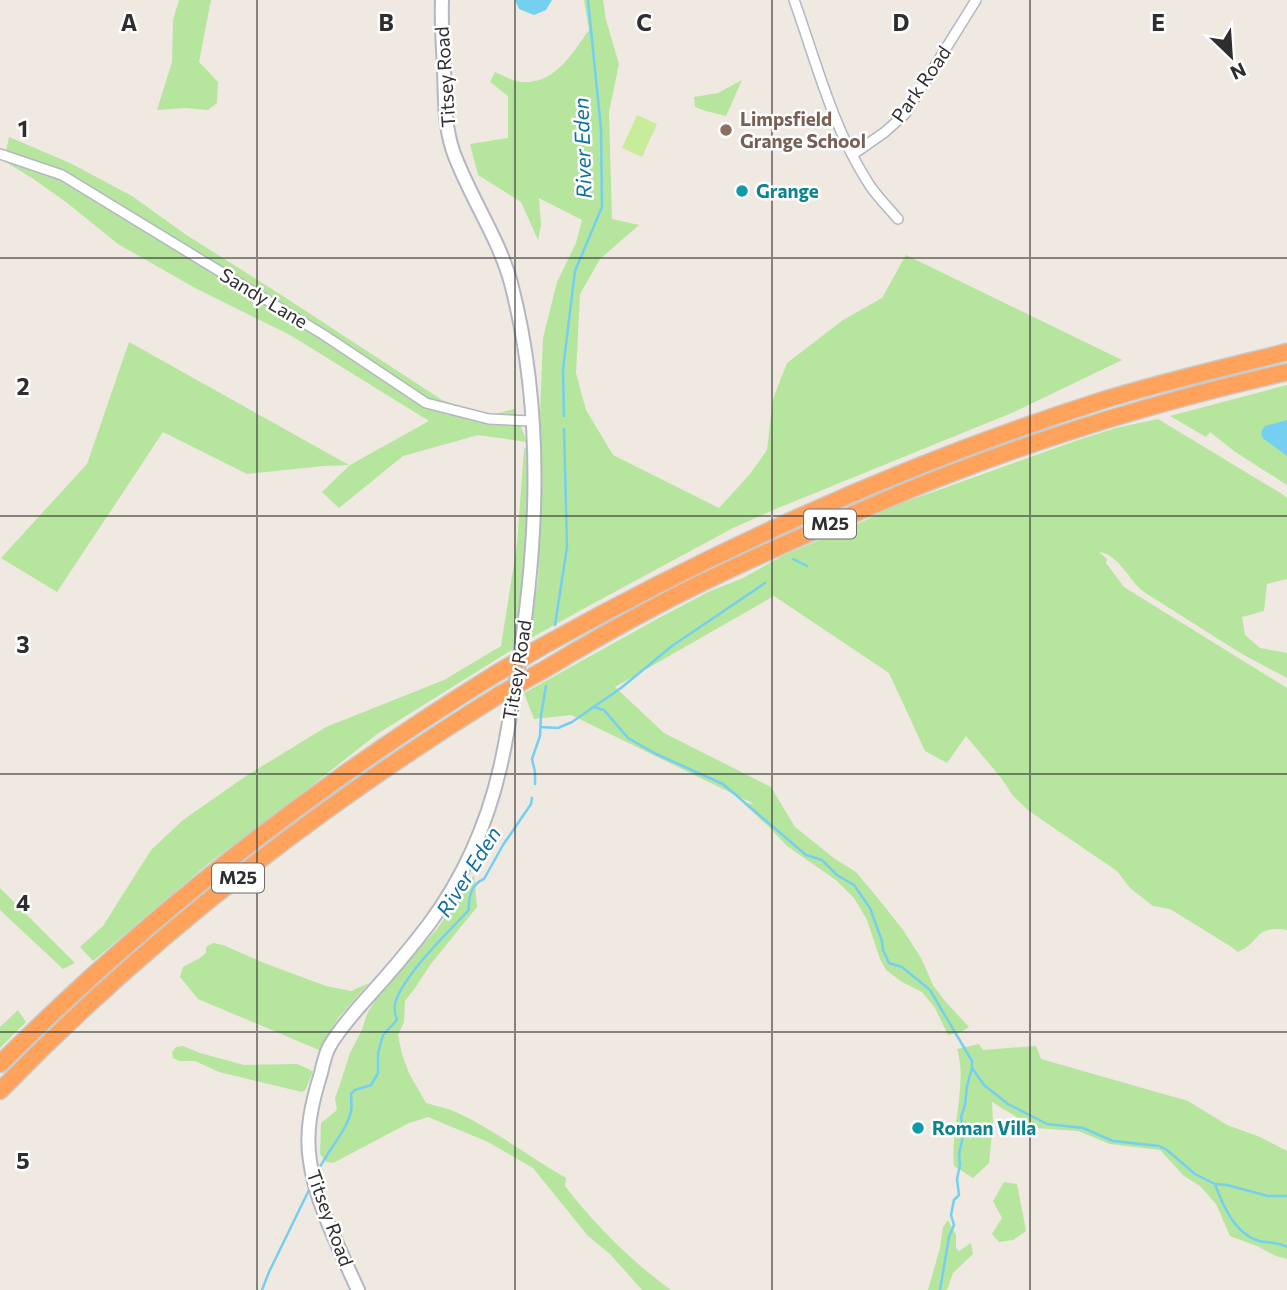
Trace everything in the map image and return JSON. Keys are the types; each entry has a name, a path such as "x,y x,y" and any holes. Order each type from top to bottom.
{"highway":[{"name":"M25","path":"0,1064 107,963 258,838 438,710 543,646 686,569 844,496 967,448 1110,398 1287,352"},
{"name":"M25","path":"0,1091 134,965 252,867 368,780 499,695 659,605 796,538 948,474 1129,414 1287,372"}],"main road":[{"name":"Titsey Road","path":"358,1290 314,1183 309,1158 313,1100 327,1050 349,1018 444,902 481,830 507,732 531,575 535,455 519,322 500,251 468,188 446,127 442,0"}],"street":[{"path":"794,0 832,110 852,155 869,184 898,219"},
{"name":"Park Road","path":"852,155 905,114 976,0"},
{"name":"Sandy Lane","path":"0,154 62,175 324,335 426,403 489,419 532,421"}],"green space":[{"path":"179,0 211,0 199,62 218,82 217,103 208,110 157,110 172,62 173,20"},
{"path":"584,0 603,0 619,64 609,112 612,219 639,225 600,259 580,294 576,373 586,410 613,455 719,508 750,474 767,450 773,399 787,363 843,320 882,298 906,255 1122,360 1014,412 733,528 531,638 528,636 538,581 543,338 557,282 576,243 582,220 539,198 541,225 538,240 521,202 478,175 470,144 508,138 508,96 490,82 495,72 522,82 544,78 554,72 589,30"},
{"path":"742,80 726,116 695,107 694,97 718,93"},
{"path":"637,115 657,124 642,157 622,148"},
{"path":"9,137 70,163 132,196 185,234 442,400 488,416 514,409 527,442 478,435 403,456 339,508 322,492 350,465 429,421 290,335 197,289 118,244 66,202 4,161"},
{"path":"129,342 349,465 247,474 163,432 57,592 1,558 87,464"},
{"path":"1287,385 1287,485 1210,432 1206,437 1170,416"},
{"path":"1158,419 1287,498 1287,579 1267,584 1264,611 1242,617 1245,635 1260,648 1287,653 1287,678 1242,654 1144,592 1113,558 1099,552 1107,559 1106,563 1124,587 1287,688 1287,930 1263,932 1238,952 1170,909 1153,906 1130,888 1117,871 1029,811 1013,796 966,736 947,763 925,751 889,673 774,596 615,687 664,733 771,787 795,827 856,872 903,930 921,958 933,985 969,1027 948,1035 935,1008 922,992 886,970 867,920 854,898 836,880 787,846 743,803 754,804 571,715 534,719 524,693 657,619 784,555 891,507 1078,440"},
{"path":"530,445 527,540 515,648 377,734 209,863 93,961 80,947 103,926 151,850 183,820 246,776 326,727 444,680 501,646 517,544 524,449"},
{"path":"474,875 477,907 405,1001 404,1022 398,1035 409,1073 426,1103 472,1120 566,1178 565,1186 601,1228 628,1255 671,1290 642,1290 610,1254 588,1236 533,1168 488,1142 428,1117 409,1123 333,1163 326,1162 320,1154 321,1123 337,1110 335,1098 350,1053 368,1012 383,988 437,929"},
{"path":"0,888 75,963 63,969 0,910"},
{"path":"213,943 326,986 351,991 369,983 338,1018 319,1050 198,999 180,977 183,967 200,958 206,953 206,947"},
{"path":"18,1010 26,1022 0,1048 0,1027"},
{"path":"979,1044 983,1050 1036,1046 1041,1059 1188,1101 1227,1125 1260,1137 1287,1151 1287,1259 1230,1236 1216,1204 1160,1150 1110,1144 1078,1131 1035,1128 992,1102 989,1163 973,1178 954,1166 954,1137 961,1077 957,1049"},
{"path":"183,1046 244,1065 297,1064 313,1071 306,1089 302,1092 219,1072 195,1061 179,1061 173,1058 172,1052 176,1047"},
{"path":"1004,1182 1017,1184 1026,1231 1013,1240 999,1242 992,1234 1002,1218 993,1201"},
{"path":"948,1220 956,1235 956,1248 959,1251 971,1243 973,1254 953,1273 947,1290 928,1290 943,1227"}],"water":[{"path":"515,0 552,0 546,10 534,15 519,9"},
{"path":"1287,420 1287,456 1264,439 1262,432 1265,426"}],"waterway":[{"name":"River Eden","path":"564,416 563,369 575,271 602,207 601,129 588,0"},
{"name":"River Eden","path":"555,625 567,547 564,429"},
{"path":"793,559 807,566"},
{"path":"541,727 558,728 572,722 621,688 672,646 765,583"},
{"name":"River Eden","path":"535,784 532,759 540,736 546,686"},
{"path":"594,707 604,710 628,738 656,754 723,784 806,855 822,860 837,875 854,885 870,908 889,963 902,967 930,990 972,1061 961,1117 963,1136 957,1179 959,1195 954,1200 951,1215 954,1225 949,1237 940,1290"},
{"name":"River Eden","path":"318,1171 349,1118 351,1094 371,1085 378,1073 378,1053 383,1035 397,1020 395,1006 399,993 426,956 467,912 474,887 484,879 531,804 532,798"},
{"path":"972,1068 984,1085 1008,1104 1047,1124 1083,1128 1113,1141 1159,1146 1195,1174 1215,1184 1268,1196 1287,1196"},
{"path":"1215,1184 1226,1210 1243,1232 1259,1241 1287,1247"},
{"name":"River Eden","path":"262,1290 309,1190"}],"place":[{"name":"Limpsfield Grange School","path":"726,130"},
{"name":"Grange","path":"742,191"},
{"name":"Roman Villa","path":"918,1128"}]}
